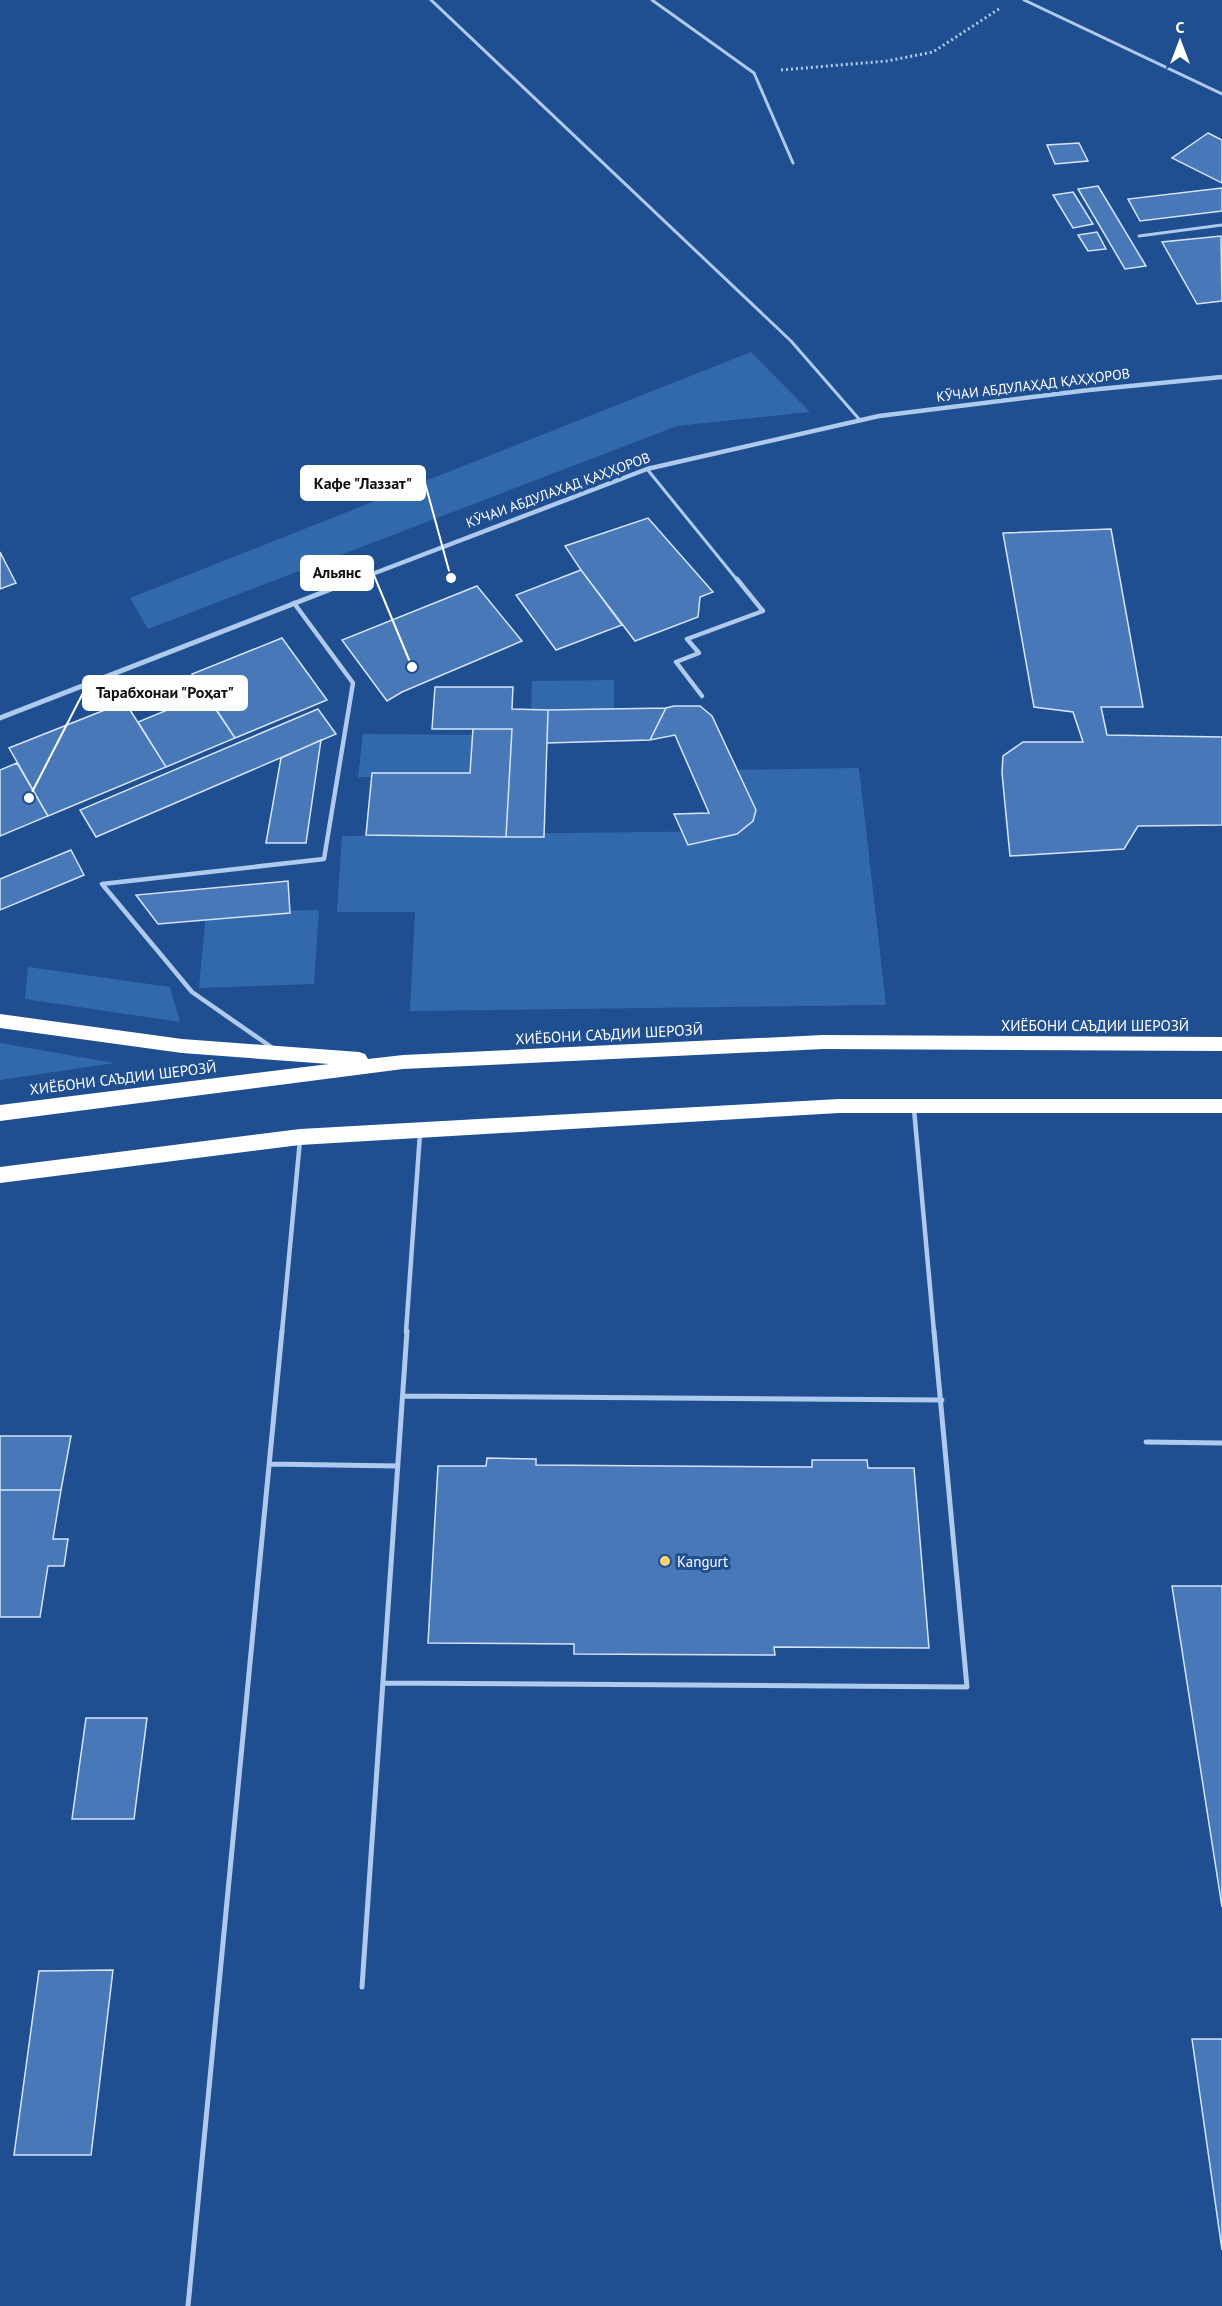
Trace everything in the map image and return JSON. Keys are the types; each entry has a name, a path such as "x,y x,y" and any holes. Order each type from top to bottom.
{"highway":[{"path":"0,1021 182,1046 403,1062"},
{"name":"ХИЁБОНИ САЪДИИ ШЕРОЗӢ","path":"0,1113 403,1062 823,1042 1222,1044"},
{"path":"0,1175 300,1137 839,1106 1222,1106"}],"street":[{"name":"КӮЧАИ АБДУЛАҲАД ҚАҲҲОРОВ","path":"0,718 535,510 647,469 860,419 1078,391 1222,377"}],"lane":[{"path":"431,0 791,341 860,419"},
{"path":"652,0 754,73 794,163"},
{"path":"1024,0 1222,94"},
{"path":"1139,236 1222,225"},
{"path":"647,469 763,611 687,639 699,653 676,662 702,696"},
{"path":"282,1054 192,992 102,884 324,859 353,683 294,603"},
{"path":"383,1683 967,1687 914,1106"},
{"path":"362,1987 421,1130"},
{"path":"188,2306 300,1137"},
{"path":"403,1396 942,1400"},
{"path":"1146,1442 1222,1443"},
{"path":"269,1464 398,1466"}],"path":[{"path":"754,73 887,61 933,52 1003,7"}],"shaded area":[{"path":"751,352 810,412 677,426 148,629 130,598"},
{"path":"614,680 614,717 531,718 532,681"},
{"path":"363,734 489,735 487,778 358,777"},
{"path":"859,768 886,1005 410,1011 415,912 337,912 342,836 729,831 725,770"},
{"path":"319,910 314,984 199,988 206,913"},
{"path":"28,967 170,987 180,1022 25,999"},
{"path":"0,1043 115,1063 0,1080"}],"building":[{"path":"1208,133 1222,140 1222,183 1172,158"},
{"path":"1079,143 1088,161 1055,164 1047,145"},
{"path":"1098,186 1146,266 1125,269 1078,189"},
{"path":"1222,188 1222,211 1140,221 1128,199"},
{"path":"1073,192 1093,224 1073,228 1053,195"},
{"path":"1097,232 1106,249 1088,251 1078,235"},
{"path":"1221,236 1222,301 1197,304 1162,242"},
{"path":"648,518 713,592 700,597 698,617 635,641 565,546"},
{"path":"1111,529 1143,707 1101,707 1107,735 1222,737 1222,825 1138,826 1124,849 1010,856 1002,773 1003,756 1023,742 1083,742 1073,712 1034,707 1003,533"},
{"path":"0,552 16,583 0,589"},
{"path":"581,570 622,625 556,650 516,595"},
{"path":"477,586 522,641 402,692 387,701 342,640"},
{"path":"282,638 327,700 235,738 192,674"},
{"path":"435,687 513,687 512,709 548,710 544,837 506,837 512,729 432,729"},
{"path":"206,694 235,738 166,767 138,722"},
{"path":"125,702 166,767 48,816 9,748"},
{"path":"700,706 712,716 756,810 753,821 737,834 688,845 674,814 709,813 675,735 650,740 666,708"},
{"path":"666,708 650,740 547,743 548,710"},
{"path":"318,709 336,734 96,837 80,810"},
{"path":"473,729 512,729 506,837 366,835 372,773 470,773"},
{"path":"321,740 306,843 266,843 281,758"},
{"path":"17,763 48,816 0,836 0,770"},
{"path":"71,850 84,875 0,910 0,879"},
{"path":"288,881 290,913 158,924 136,895"},
{"path":"0,1436 71,1436 61,1490 0,1490"},
{"path":"487,1458 536,1459 536,1465 812,1467 812,1460 867,1460 868,1468 914,1468 929,1648 774,1647 775,1655 574,1654 574,1644 428,1643 438,1466 486,1466"},
{"path":"0,1490 61,1490 53,1539 68,1539 64,1566 48,1566 40,1617 0,1617"},
{"path":"1172,1586 1222,1586 1222,1907"},
{"path":"86,1718 147,1718 134,1819 72,1819"},
{"path":"113,1970 91,2155 14,2155 39,1971"},
{"path":"1192,2039 1222,2039 1222,2250"}],"place":[{"name":"Кафе \"Лаззат\"","path":"451,578"},
{"name":"Альянс","path":"412,667"},
{"name":"Тарабхонаи \"Роҳат\"","path":"29,798"},
{"name":"Kangurt","path":"665,1561"}]}
